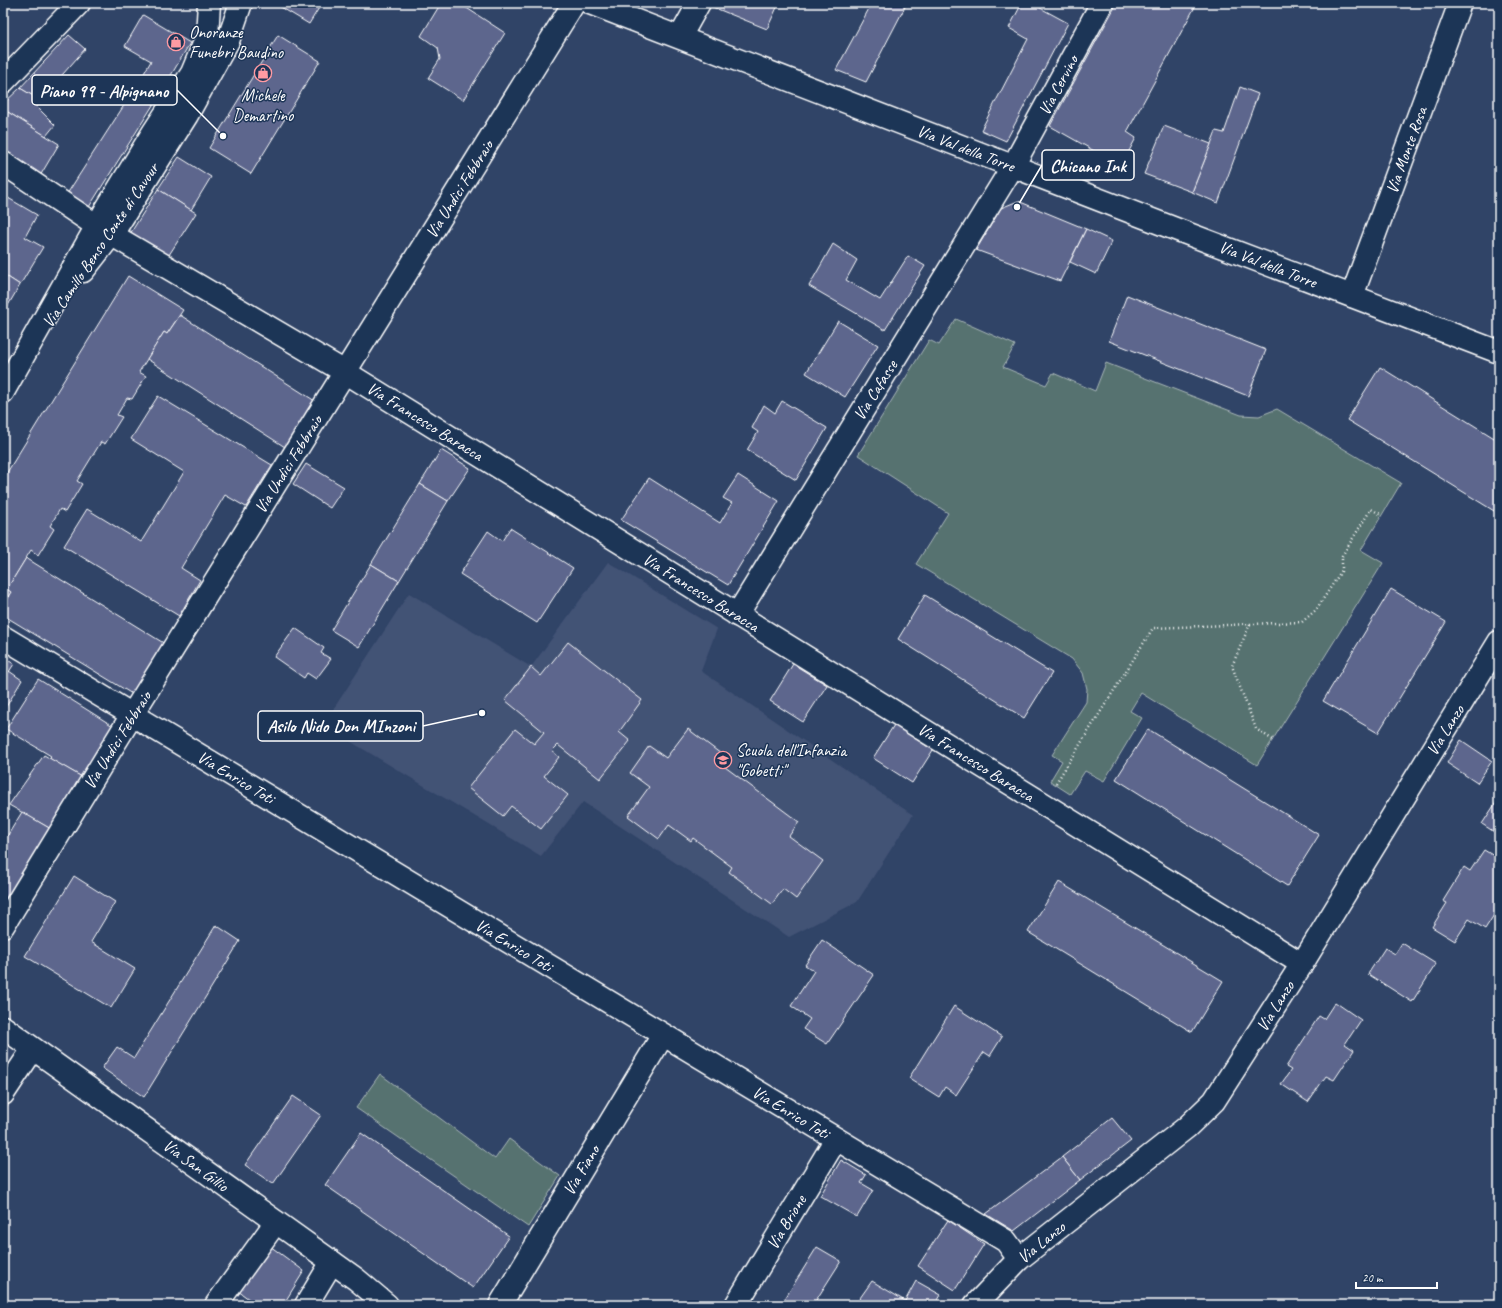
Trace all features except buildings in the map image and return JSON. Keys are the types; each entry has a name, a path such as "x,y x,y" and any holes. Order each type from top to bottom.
{"street":[{"path":"3,82 79,3"},
{"name":"Via Camillo Benso Conte di Cavour","path":"104,230 154,131 192,73 208,37 209,3"},
{"name":"Via Camillo Benso Conte di Cavour","path":"3,392 23,357 104,230 187,115 228,41 241,3"},
{"name":"Via Undici Febbraio","path":"3,926 132,715 574,3"},
{"name":"Via Val della Torre","path":"590,3 1499,352"},
{"path":"680,37 699,3"},
{"name":"Via Cervino","path":"1013,166 1102,3"},
{"name":"Via Monte Rosa","path":"1352,296 1460,3"},
{"name":"Via Francesco Baracca","path":"3,163 104,230 346,372 1302,964"},
{"name":"Via Cafasse","path":"737,615 1013,166"},
{"name":"Via Enrico Toti","path":"3,637 1006,1242 1019,1258"},
{"name":"Via Lanzo","path":"975,1305 1019,1258 1204,1112 1214,1101 1302,964 1499,642"},
{"name":"Via San Gillio","path":"3,1027 356,1279 387,1305"},
{"name":"Via Fiano","path":"500,1305 663,1035"},
{"path":"3,1094 33,1049"},
{"name":"Via Brione","path":"736,1305 836,1139"},
{"path":"216,1305 276,1222"},
{"path":"306,1305 332,1262"}],"path":[{"path":"1055,784 1153,628 1302,622 1316,610 1342,570 1342,556 1371,509 1382,515"},
{"path":"1250,624 1232,666 1256,729 1273,740"}],"shaded area":[{"path":"608,562 717,629 701,671 913,815 857,902 789,937 583,802 541,856 323,725 409,593 531,667"}],"green space":[{"path":"956,319 1015,345 1003,367 1046,385 1053,373 1095,391 1106,363 1241,415 1259,416 1277,409 1401,483 1361,550 1383,563 1257,765 1141,693 1130,711 1142,718 1104,781 1085,771 1070,794 1050,781 1062,761 1052,755 1086,702 1087,689 1083,673 1072,659 916,564 948,513 858,455 929,340 939,345"},
{"path":"380,1074 495,1159 509,1139 560,1176 528,1227 356,1108"}],"place":[{"name":"Onoranze Funebri Baudino","path":"176,42"},
{"name":"Michele Demartino","path":"263,73"},
{"name":"Piano 99 - Alpignano","path":"223,136"},
{"name":"Chicano Ink","path":"1017,207"},
{"name":"Asilo Nido Don MInzoni","path":"482,713"},
{"name":"Scuola dell'Infanzia \"Gobetti\"","path":"723,760"}]}
